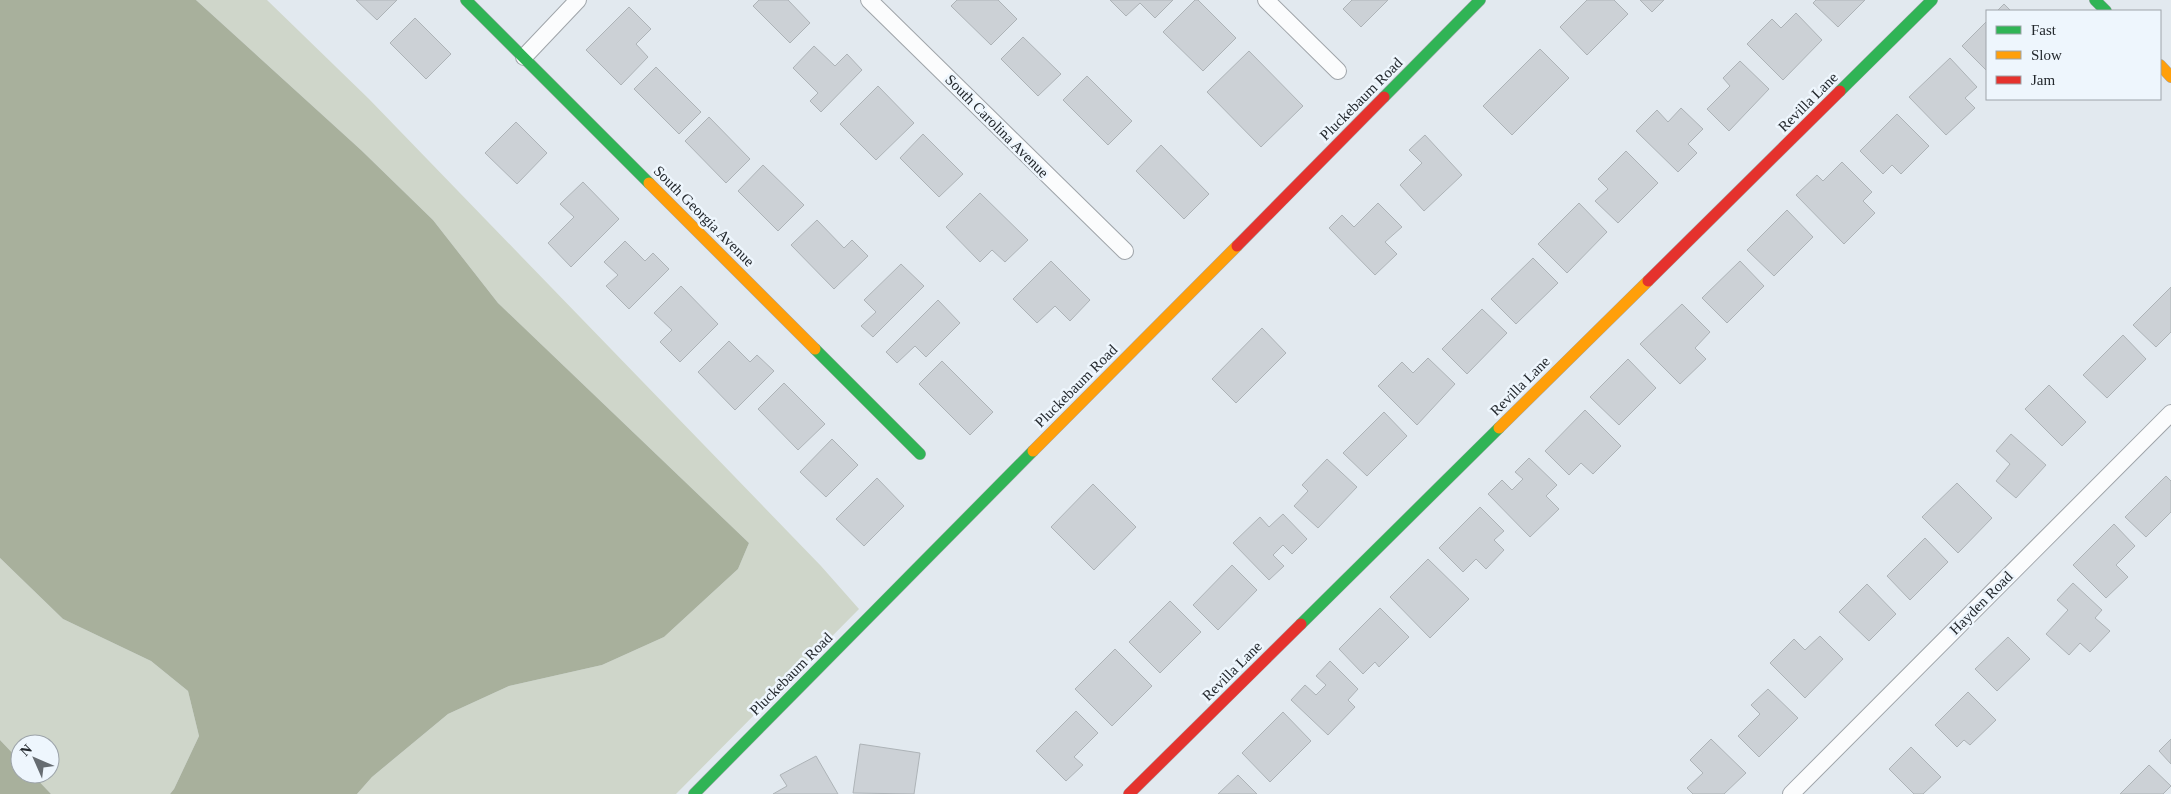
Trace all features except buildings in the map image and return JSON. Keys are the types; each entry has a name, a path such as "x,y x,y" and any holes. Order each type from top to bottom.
{"street":[{"name":"South Georgia Avenue","path":"466,0 920,454"},
{"path":"524,57 578,0"},
{"name":"South Carolina Avenue","path":"869,0 1125,251"},
{"path":"1266,0 1338,72"},
{"name":"Pluckebaum Road","path":"694,794 1480,0"},
{"name":"Revilla Lane","path":"1129,794 1932,0"},
{"path":"2095,0 2105,10"},
{"path":"2161,66 2171,77"},
{"name":"Hayden Road","path":"1791,794 2171,413"}],"shaded area":[{"path":"0,0 196,0 361,150 433,220 498,303 749,543 738,569 664,637 602,665 509,686 448,714 372,777 357,794 170,794 199,736 188,691 151,661 63,619 0,558"},
{"path":"196,0 267,0 369,99 821,566 859,609 676,794 357,794 372,777 448,714 509,686 602,665 664,637 738,569 749,543 498,303 433,220 361,150"},
{"path":"0,558 63,619 151,661 188,691 199,736 170,794 51,794 42,784 60,784 60,734 10,734 10,750 0,740"},
{"path":"0,740 10,750 10,784 42,784 51,794 0,794"}],"traffic: fast":[{"path":"466,0 649,183"},
{"path":"1384,97 1480,0"},
{"path":"1840,91 1932,0"},
{"path":"2095,0 2105,10"},
{"path":"815,349 920,454"},
{"path":"1301,624 1499,428"},
{"path":"694,794 1033,451"}],"traffic: slow":[{"path":"2161,66 2171,77"},
{"path":"649,183 815,349"},
{"path":"1033,451 1237,246"},
{"path":"1499,428 1648,281"}],"traffic: jam":[{"path":"1648,281 1840,91"},
{"path":"1237,246 1384,97"},
{"path":"1129,794 1301,624"}]}
